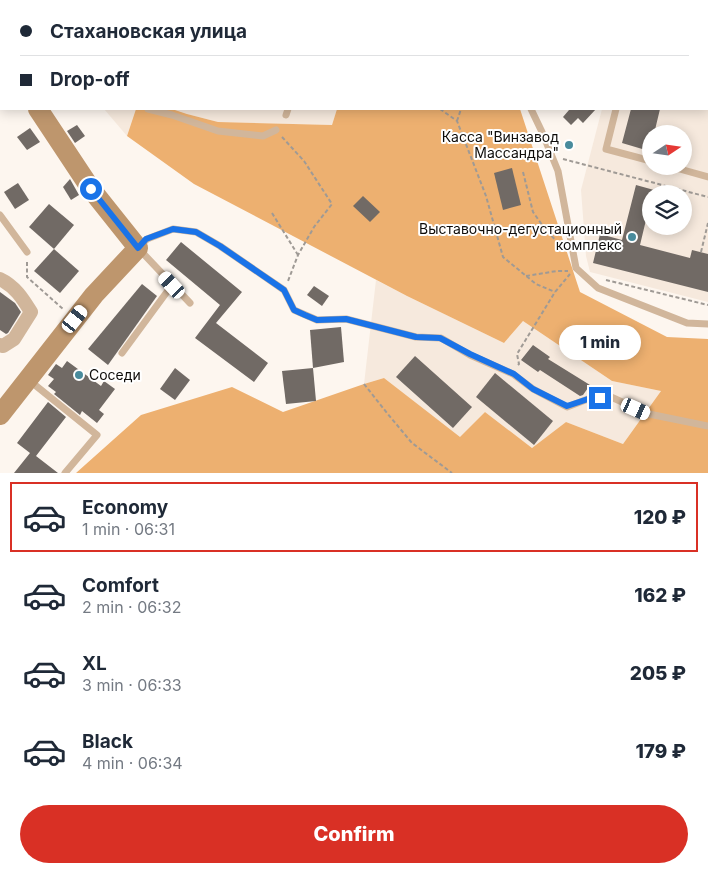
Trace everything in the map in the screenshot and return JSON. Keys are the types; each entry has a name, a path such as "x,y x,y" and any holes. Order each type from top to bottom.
{"main road":[{"path":"0,415 94,295 138,248 91,189 39,110"}],"street":[{"path":"0,280 8,283 21,296 31,312 14,339 3,346 0,345"}],"lane":[{"path":"152,110 218,131 263,136 276,130"},
{"path":"531,110 558,171 576,268 598,288 687,322 708,324"},
{"path":"616,110 606,149 642,159"},
{"path":"692,172 708,177"},
{"path":"0,215 27,252"},
{"path":"190,303 138,248 146,239 173,229 196,232 220,246 284,290 294,310 317,320 346,319 416,337 440,338 514,374 533,389 567,406 588,399 612,397 649,414 708,426"},
{"path":"122,354 172,285"},
{"path":"28,379 97,435 65,473"}],"path":[{"path":"441,110 457,121 486,196 503,257 536,284 555,292"},
{"path":"457,121 461,110"},
{"path":"276,130 304,161 332,204 314,228 298,255 284,290"},
{"path":"551,156 708,197"},
{"path":"524,172 533,212 545,229 574,259"},
{"path":"272,213 298,255"},
{"path":"700,252 708,223"},
{"path":"27,252 28,276 75,319"},
{"path":"514,374 519,364 517,354 555,292 573,271 557,271 526,276"},
{"path":"598,278 708,305"},
{"path":"364,384 412,443 452,473"}],"shaded area":[{"path":"105,110 136,110 127,136"},
{"path":"136,110 175,110 218,122 332,125 337,110 520,110 580,292 667,337 708,339 708,473 76,473 141,415 232,387 283,412 384,378 460,437 485,412 532,448 566,422 623,444 661,391 612,381 523,321 504,343 407,296 194,184 127,136"},
{"path":"175,110 337,110 332,125 218,122"},
{"path":"602,110 708,110 708,302 590,272 586,256 581,190"},
{"path":"376,280 504,343 523,321 612,381 661,391 623,444 566,422 532,448 485,412 460,438 384,378 364,384"}],"building":[{"path":"569,110 595,110 583,123 578,118 571,125 563,117"},
{"path":"631,110 660,110 656,125 642,125 642,149 622,143"},
{"path":"77,125 85,136 75,143 67,131"},
{"path":"30,128 40,142 27,150 17,137"},
{"path":"512,168 521,205 503,210 494,173"},
{"path":"70,179 79,195 71,200 63,187"},
{"path":"18,183 29,200 15,209 4,192"},
{"name":"Выставочно-дегустационный комплекс","path":"636,185 642,187 642,235 640,245 690,258 692,250 708,254 708,292 593,263 600,234 622,240"},
{"path":"363,196 380,212 370,222 353,206"},
{"path":"49,204 74,225 54,249 29,227"},
{"path":"181,242 242,292 216,323 268,363 254,382 195,338 220,305 166,260"},
{"path":"54,249 79,271 60,293 34,271"},
{"path":"142,284 157,296 108,365 88,349"},
{"path":"314,286 329,296 322,306 307,295"},
{"path":"0,292 15,303 21,312 6,334 0,330"},
{"path":"341,327 344,362 313,368 310,330"},
{"path":"533,345 550,357 548,359 590,385 583,395 580,396 521,360"},
{"path":"415,356 472,407 453,428 396,377"},
{"path":"67,361 101,386 104,381 115,389 99,410 104,414 97,423 82,411 80,415 54,394 56,392 48,386 54,379 48,375 56,364 62,368"},
{"path":"175,368 190,380 175,400 160,389"},
{"path":"313,368 316,401 286,404 282,371"},
{"path":"495,373 553,421 534,445 476,397"},
{"path":"48,402 66,417 36,456 58,473 14,473 30,453 17,443"}],"place":[{"name":"Касса \"Винзавод Массандра\"","path":"569,145"},
{"name":"Выставочно-дегустационный комплекс","path":"632,237"},
{"name":"Соседи","path":"79,375"}],"route":[{"path":"91,189 138,248 146,239 173,229 196,232 220,246 284,290 294,310 317,320 346,319 416,337 440,338 514,374 533,389 567,406 588,399 600,398"}]}
